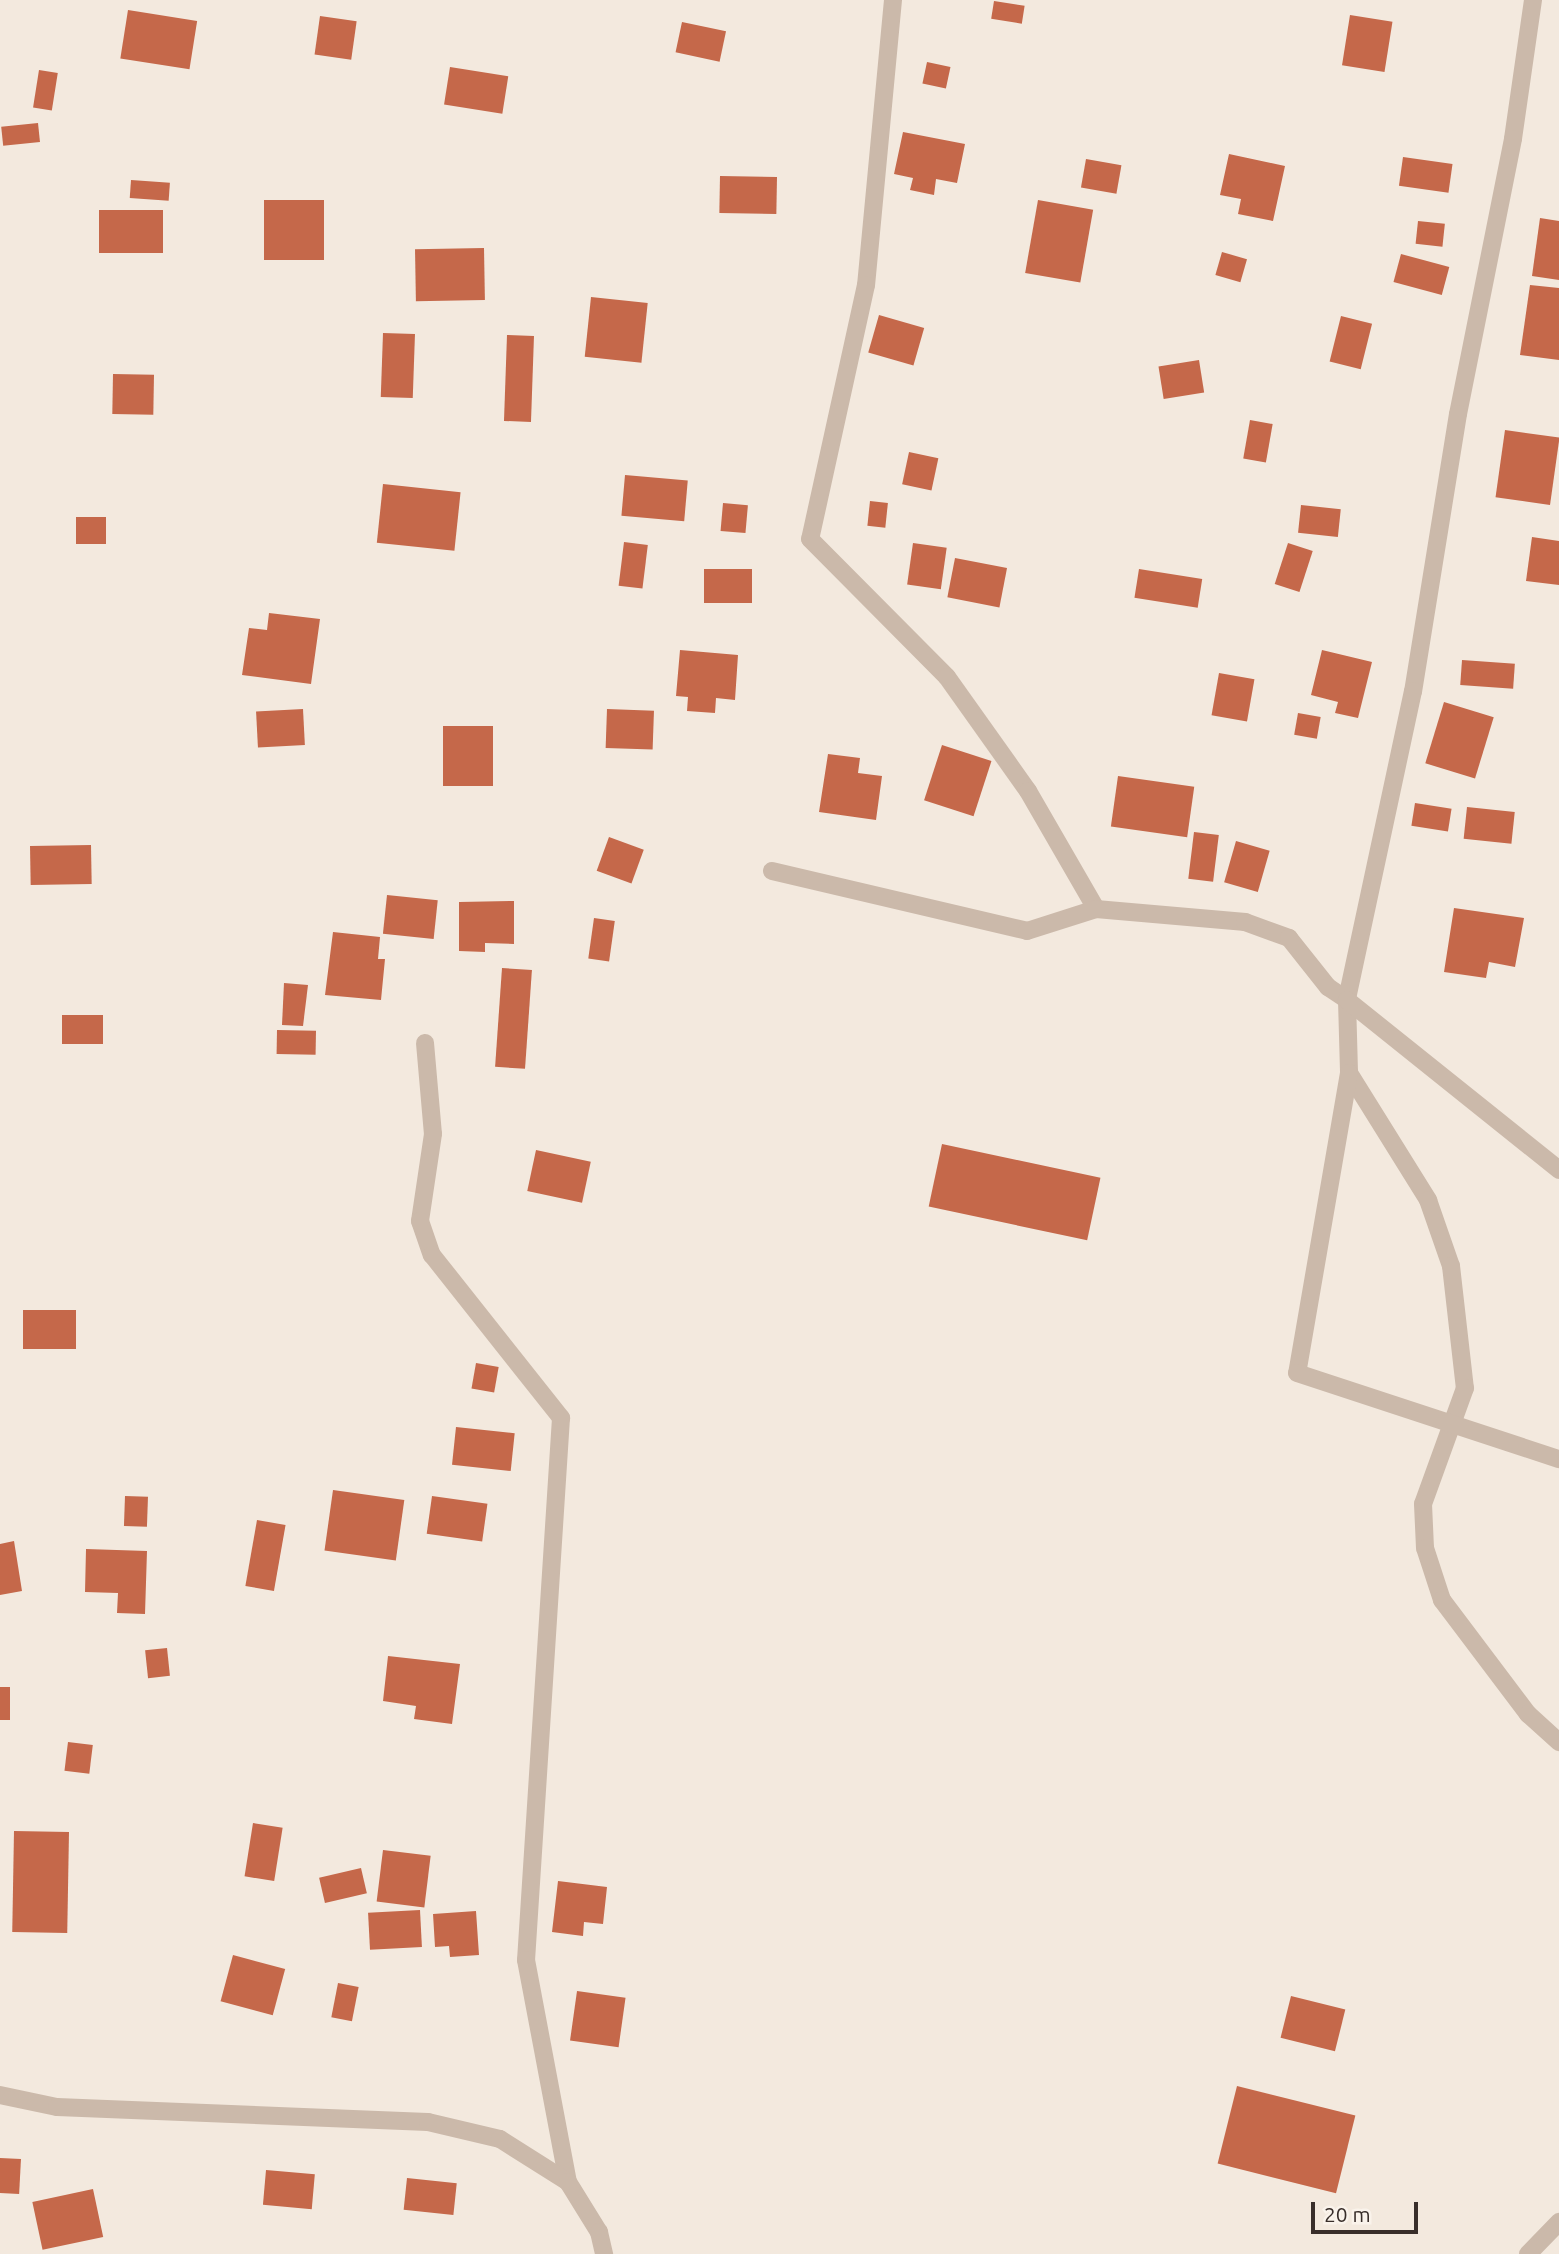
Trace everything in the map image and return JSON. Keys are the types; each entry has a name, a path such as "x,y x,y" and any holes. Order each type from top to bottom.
{"street":[{"path":"893,0 866,285 810,539 947,677 1028,791 1096,909"},
{"path":"1533,0 1513,139 1458,414 1413,691 1347,1000 1349,1073 1297,1373 1559,1459"},
{"path":"772,871 1027,931 1096,909 1245,922 1289,938 1328,987 1559,1170"},
{"path":"425,1043 433,1134 420,1221 432,1255 561,1418 526,1960 568,2182 599,2232 604,2254"},
{"path":"1349,1073 1428,1200 1451,1266 1465,1388 1423,1504 1425,1548 1442,1600 1528,1714 1559,1742"},
{"path":"0,2095 57,2107 428,2122 500,2138 568,2182"},
{"path":"1528,2254 1559,2222"}],"building":[{"path":"994,1 1025,6 1022,24 991,19"},
{"path":"128,10 197,21 189,69 120,58"},
{"path":"1350,15 1392,22 1384,72 1342,65"},
{"path":"320,16 357,21 351,60 315,55"},
{"path":"682,22 726,31 720,62 676,52"},
{"path":"927,62 950,67 946,89 922,84"},
{"path":"450,67 508,76 502,114 444,105"},
{"path":"39,70 58,73 52,111 33,108"},
{"path":"38,123 40,142 3,146 1,127"},
{"path":"903,132 965,144 957,183 936,179 934,195 910,190 913,178 894,174"},
{"path":"1229,154 1285,166 1273,221 1238,214 1241,199 1220,195"},
{"path":"1403,157 1453,164 1448,193 1399,186"},
{"path":"1086,159 1121,165 1116,194 1081,188"},
{"path":"720,176 777,177 776,214 719,213"},
{"path":"131,180 170,183 169,201 130,198"},
{"path":"264,200 324,200 324,260 264,260"},
{"path":"1038,200 1093,210 1080,283 1025,273"},
{"path":"99,210 163,210 163,253 99,253"},
{"path":"1540,218 1559,221 1559,280 1532,276"},
{"path":"1418,221 1445,224 1442,247 1416,244"},
{"path":"484,248 485,300 416,301 415,249"},
{"path":"1222,252 1247,259 1240,282 1215,275"},
{"path":"1401,254 1449,267 1442,295 1393,282"},
{"path":"1530,285 1559,288 1559,360 1520,355"},
{"path":"591,297 648,303 641,363 585,357"},
{"path":"879,315 924,328 913,365 868,352"},
{"path":"1341,316 1372,324 1361,369 1330,362"},
{"path":"383,333 415,334 413,398 381,397"},
{"path":"507,335 534,336 531,422 504,421"},
{"path":"1199,360 1204,393 1164,399 1159,366"},
{"path":"113,374 154,375 153,415 112,414"},
{"path":"1250,420 1273,424 1266,462 1243,458"},
{"path":"1505,430 1559,438 1550,505 1496,497"},
{"path":"909,452 938,458 931,491 902,484"},
{"path":"625,475 688,480 684,521 621,516"},
{"path":"383,484 461,492 454,551 377,543"},
{"path":"870,501 888,503 885,528 867,526"},
{"path":"723,503 748,505 745,533 721,531"},
{"path":"1301,505 1341,509 1338,537 1298,533"},
{"path":"76,517 106,517 106,544 76,544"},
{"path":"1532,537 1559,541 1559,585 1526,581"},
{"path":"624,542 648,545 642,589 619,586"},
{"path":"913,543 947,548 941,589 907,585"},
{"path":"1288,543 1313,551 1299,592 1275,584"},
{"path":"955,558 1007,568 999,607 947,597"},
{"path":"704,569 752,569 752,603 704,603"},
{"path":"1139,569 1202,579 1198,608 1134,598"},
{"path":"269,613 320,619 311,684 242,675 249,628 267,630"},
{"path":"680,650 738,655 735,700 716,698 715,713 687,711 688,697 676,696"},
{"path":"1322,650 1372,662 1358,718 1335,713 1338,702 1311,695"},
{"path":"1462,660 1515,664 1513,689 1460,685"},
{"path":"1219,673 1254,679 1247,722 1212,715"},
{"path":"1444,702 1494,717 1475,778 1425,763"},
{"path":"303,709 305,745 258,747 256,711"},
{"path":"607,709 654,711 653,750 606,748"},
{"path":"1298,713 1321,717 1317,739 1294,735"},
{"path":"443,726 493,726 493,786 443,786"},
{"path":"942,745 991,761 974,816 924,800"},
{"path":"828,754 860,758 858,773 882,776 876,820 819,812"},
{"path":"1118,776 1194,787 1187,837 1111,827"},
{"path":"1415,803 1452,809 1448,832 1411,826"},
{"path":"1467,807 1515,812 1511,844 1464,839"},
{"path":"1194,832 1219,835 1213,882 1188,879"},
{"path":"609,837 644,850 631,883 597,871"},
{"path":"1236,841 1270,851 1258,892 1224,882"},
{"path":"91,845 92,884 31,885 30,846"},
{"path":"387,895 438,900 434,939 383,934"},
{"path":"514,901 514,944 485,943 485,952 459,951 459,902"},
{"path":"1454,908 1524,918 1515,967 1489,962 1486,978 1444,972"},
{"path":"594,918 615,921 609,962 588,959"},
{"path":"333,932 380,937 378,959 385,959 381,1000 325,995"},
{"path":"502,968 532,970 525,1069 495,1067"},
{"path":"284,983 308,985 303,1026 282,1025"},
{"path":"62,1015 103,1015 103,1044 62,1044"},
{"path":"277,1030 316,1031 316,1055 277,1054"},
{"path":"942,1144 1100,1178 1087,1240 929,1207"},
{"path":"536,1150 591,1162 582,1203 527,1191"},
{"path":"23,1310 76,1310 76,1349 23,1349"},
{"path":"476,1363 499,1367 494,1393 471,1389"},
{"path":"456,1427 515,1433 511,1471 452,1465"},
{"path":"333,1490 404,1500 396,1560 325,1550"},
{"path":"125,1496 148,1497 147,1527 124,1526"},
{"path":"432,1496 487,1504 482,1541 427,1534"},
{"path":"257,1520 286,1525 274,1591 245,1586"},
{"path":"14,1541 22,1591 0,1595 0,1544"},
{"path":"86,1549 147,1551 145,1614 117,1613 118,1593 85,1592"},
{"path":"167,1648 170,1676 148,1678 145,1650"},
{"path":"388,1656 460,1664 452,1724 414,1719 416,1706 383,1701"},
{"path":"0,1687 10,1687 10,1720 0,1720"},
{"path":"68,1742 93,1745 89,1774 64,1771"},
{"path":"253,1823 283,1828 274,1881 245,1876"},
{"path":"14,1831 69,1832 67,1933 12,1932"},
{"path":"383,1850 431,1856 424,1907 377,1902"},
{"path":"361,1868 367,1893 325,1903 319,1878"},
{"path":"558,1881 607,1887 603,1924 584,1922 583,1936 552,1932"},
{"path":"420,1910 422,1947 370,1950 368,1913"},
{"path":"476,1911 479,1955 450,1957 449,1946 435,1947 433,1914"},
{"path":"233,1955 285,1969 273,2015 221,2001"},
{"path":"338,1983 359,1987 352,2021 331,2017"},
{"path":"577,1991 626,1998 619,2047 570,2041"},
{"path":"1291,1996 1345,2010 1335,2051 1281,2038"},
{"path":"1237,2086 1355,2116 1336,2193 1218,2164"},
{"path":"0,2158 21,2159 19,2194 0,2193"},
{"path":"266,2170 315,2174 312,2209 263,2205"},
{"path":"407,2178 457,2183 453,2215 404,2210"},
{"path":"93,2189 103,2237 43,2250 32,2202"}]}
